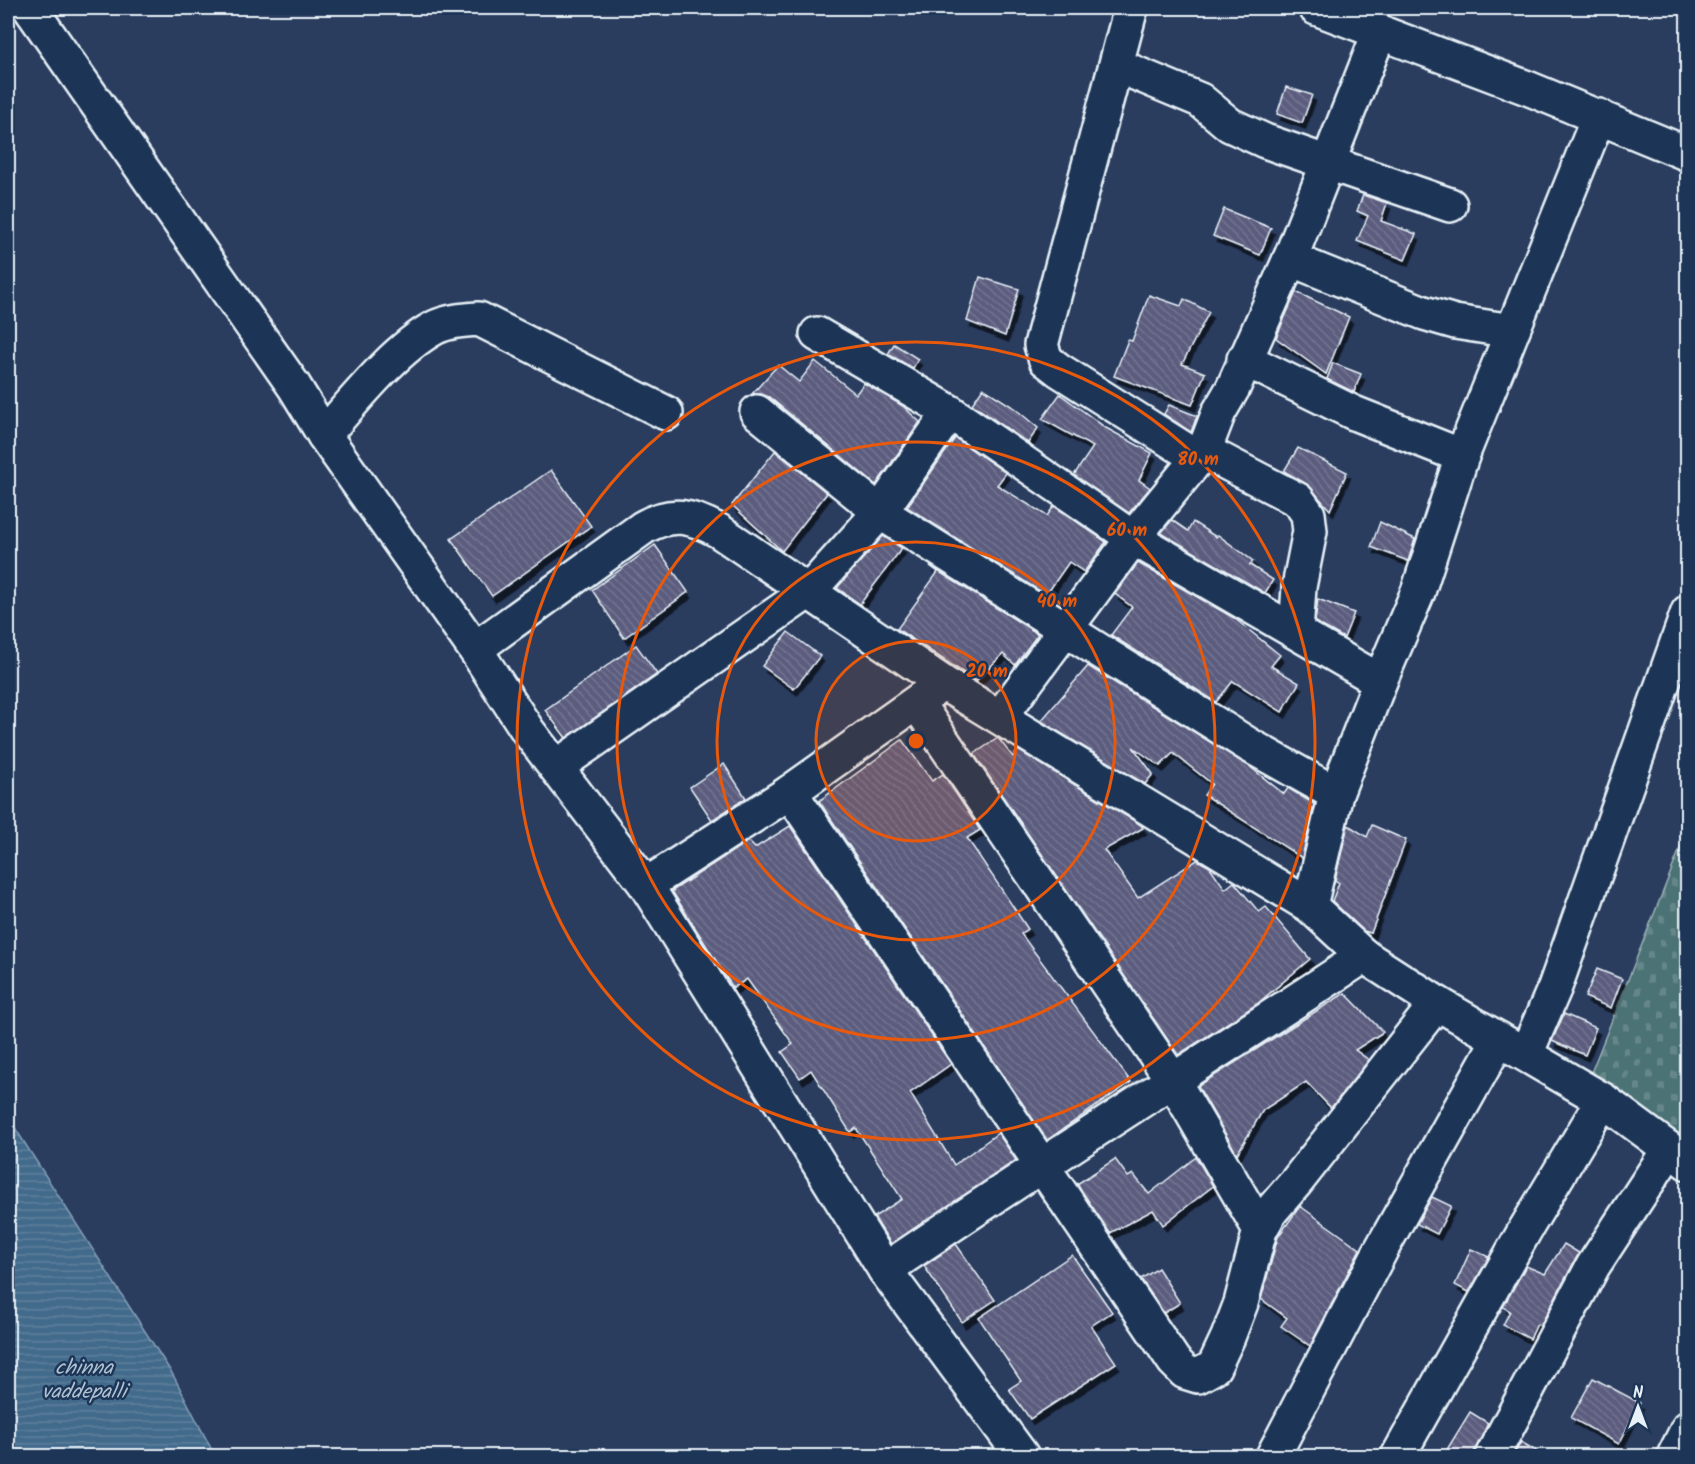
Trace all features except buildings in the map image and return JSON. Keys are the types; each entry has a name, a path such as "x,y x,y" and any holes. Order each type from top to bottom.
{"street":[{"path":"30,8 294,386 340,417 475,649 528,731 646,885 885,1270 1022,1456"},
{"path":"1131,8 1041,345 1046,360 1059,370 1201,455 1298,500 1305,507 1310,521 1310,531 1299,587 1296,632"},
{"path":"1316,8 1599,116 1688,154"},
{"path":"1001,716 1133,538 1201,455 1290,259 1380,31"},
{"path":"1116,65 1200,100 1230,125 1256,137 1450,205"},
{"path":"1310,906 1336,794 1418,592 1462,456 1599,116"},
{"path":"1290,259 1424,313 1455,322 1512,331"},
{"path":"340,417 417,339 436,327 458,320 479,320 666,413"},
{"path":"817,334 950,412 1133,538 1380,681"},
{"path":"1244,359 1354,413 1462,456"},
{"path":"757,412 880,512 1249,745 1336,794"},
{"path":"556,767 809,591 880,512 950,412"},
{"path":"475,649 644,527 656,520 673,517 697,519 719,531 943,683 1001,716 1310,906 1364,956 1437,1003 1603,1100 1678,1157 1593,1266 1492,1456"},
{"path":"1274,1456 1382,1248 1513,1046 1555,987 1688,612"},
{"path":"646,885 790,792 943,683"},
{"path":"917,703 1174,1082 1260,1230"},
{"path":"790,792 1174,1361 1185,1372 1198,1376 1214,1367 1241,1303 1260,1230 1271,1211 1437,1003"},
{"path":"885,1270 1041,1163 1174,1082 1364,956"},
{"path":"1398,1456 1451,1359 1603,1100"},
{"path":"1674,1456 1688,1428"}],"green space":[{"path":"1687,831 1687,1159 1581,1098"}],"water":[{"name":"chinna vaddepalli","path":"8,1117 173,1375 215,1456 8,1456"}]}
